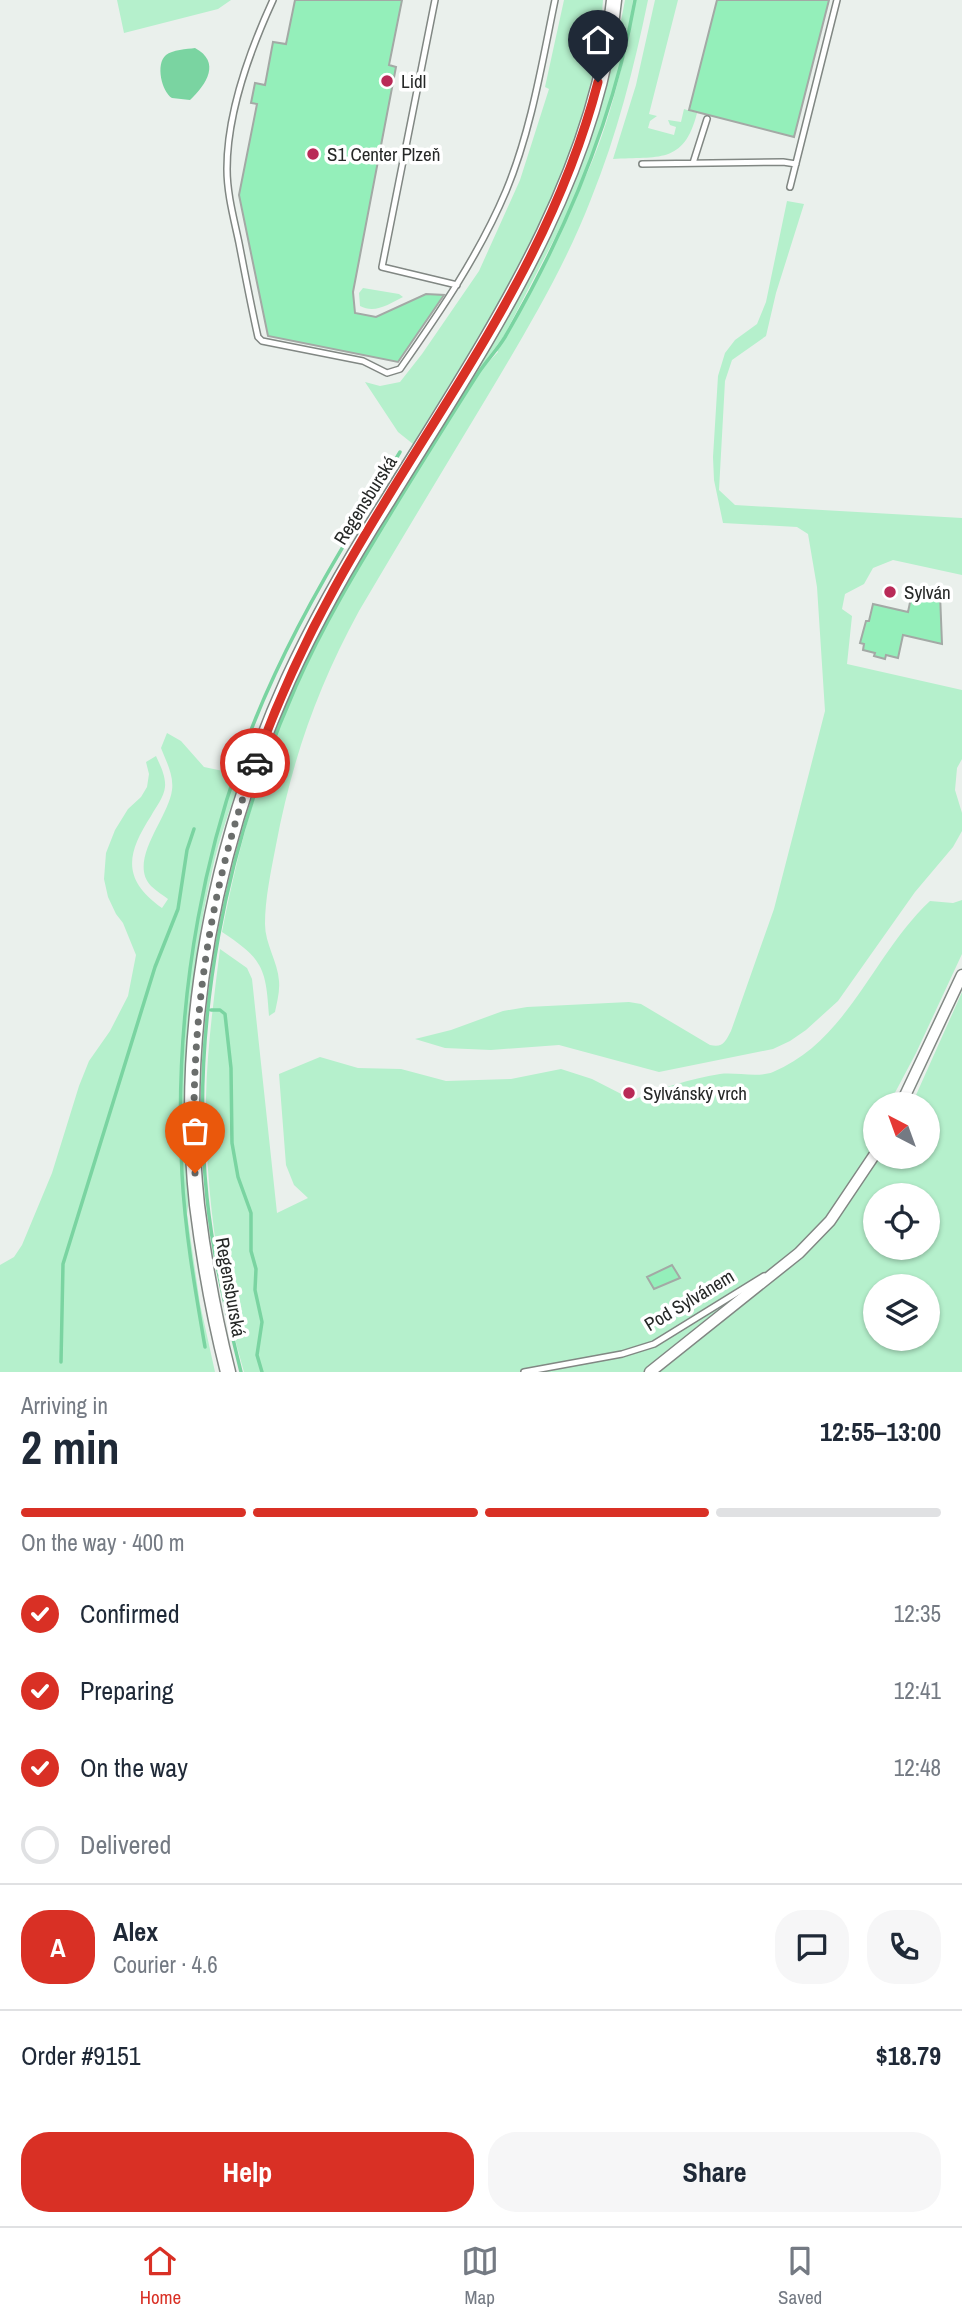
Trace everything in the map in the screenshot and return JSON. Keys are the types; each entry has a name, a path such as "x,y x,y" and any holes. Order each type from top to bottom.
{"main road":[{"name":"Regensburská","path":"228,1372 211,1297 197,1204 193,1110 198,1015 204,969 216,902 234,827 267,731 320,615 351,559 472,364 544,230 577,151 591,107 608,42 614,0"}],"street":[{"path":"907,1092 962,975"},
{"name":"Pod Sylvánem","path":"650,1372 786,1264 830,1221 865,1169"}],"lane":[{"path":"273,0 253,46 243,78 227,169 230,201 259,339 363,361 383,372 392,373 400,369 469,267 507,189 532,110 555,0"},
{"path":"435,0 382,267 457,285"},
{"path":"790,187 837,0"},
{"path":"693,163 707,119"},
{"path":"642,164 796,164"},
{"name":"Pod Sylvánem","path":"524,1372 622,1354 654,1344 741,1288 786,1264"}],"shaded area":[{"path":"117,0 231,0 218,9 124,33"},
{"path":"564,0 603,0 595,60 581,119 560,176 507,287 413,444 398,432 365,382 380,386 400,382 479,271 520,180 549,89 545,87"},
{"path":"625,0 633,0 627,38 612,96 577,194 606,124 620,74 636,0 648,0 617,126 580,225 529,325 359,611 318,696 298,754 282,814 267,895 266,931 279,985 275,1012 269,1016 266,986 260,966 246,950 222,932 241,847 266,763 307,664 353,578 482,369 498,352 561,231 576,197 504,336 454,409 526,284 574,184 595,124"},
{"path":"655,0 678,0 649,114 657,116 650,121 648,128 674,135 676,127 670,125 668,120 681,122 684,109 697,113 692,130 677,150 656,157 613,159 636,85"},
{"path":"195,48 208,60 209,73 206,80 190,100 172,98 165,90 161,78 163,59 172,52"},
{"path":"787,201 804,204 776,293 766,336 732,360 725,381 719,490 735,505 962,518 962,575 893,560 873,568 864,584 845,594 842,609 852,616 847,664 962,690 962,759 957,768 955,790 962,813 962,831 953,847 915,892 838,1001 806,1030 773,1049 659,1072 559,1045 491,1050 445,1048 415,1039 451,1030 503,1011 527,1007 629,1002 641,1004 710,1045 718,1046 723,1043 731,1031 774,909 825,711 817,587 808,534 797,527 723,523 714,480 718,376 725,353 735,340 757,324 766,302"},
{"path":"363,288 403,297 382,307 366,308 360,306 359,293"},
{"path":"167,733 181,741 204,767 242,775 218,846 204,912 197,953 188,1075 187,1214 200,1304 215,1372 0,1372 0,1265 14,1257 22,1245 52,1173 89,1061 110,1031 128,996 136,955 123,923 108,897 104,879 106,853 115,830 128,809 147,787 149,774 146,762 156,756 164,775 164,791 137,842 132,865 134,876 149,897 162,908 168,899 151,886 145,876 144,864 146,852 172,790 171,774 161,748"},
{"path":"962,900 962,954 895,1092 863,1092 863,1169 940,1169 940,1092 917,1092 962,992 962,1372 244,1372 220,1270 206,1133 211,1023 220,949 247,968 252,979 277,1213 308,1198 294,1185 286,1165 279,1074 320,1057 358,1068 401,1069 446,1081 511,1079 561,1069 592,1079 633,1100 675,1084 709,1076 767,1074 799,1058 822,1039 841,1018 910,922 930,901 953,903"}],"building":[{"name":"S1 Center Plzeň","path":"295,0 402,0 389,65 396,67 353,292 355,313 376,317 426,294 444,295 398,362 268,336 239,195 257,104 251,103 255,83 265,85 273,42 286,44"},
{"path":"717,0 829,0 794,137 689,110"},
{"path":"918,591 940,594 942,644 903,635 898,658 886,655 885,659 863,650 864,644 860,643 873,604 908,612 912,593 917,594"},
{"path":"672,1265 680,1278 654,1289 647,1277"}],"waterway":[{"path":"241,1372 221,1286 207,1198 203,1067 218,936 250,808 271,746 296,686 332,614 439,435 505,337 548,257 601,131 626,44 635,0"},
{"path":"205,1347 185,1217 180,1110 188,982 198,918 229,793 275,674 319,589 400,452"},
{"path":"61,1362 63,1264 155,967 178,909 187,850 194,829"},
{"path":"211,1010 220,1010 225,1014 231,1068 232,1143 238,1177 251,1213 251,1251 256,1269 255,1290 262,1322 257,1355 262,1372"}],"way so far":[{"path":"195,1173 195,1062 208,939 226,854 255,763"}],"place":[{"name":"Lidl","path":"387,81"},
{"name":"S1 Center Plzeň","path":"313,154"},
{"name":"Sylván","path":"890,592"},
{"name":"Sylvánský vrch","path":"629,1093"}],"route":[{"path":"255,763 302,650 335,588 472,364 526,270 577,151 598,82"}]}
